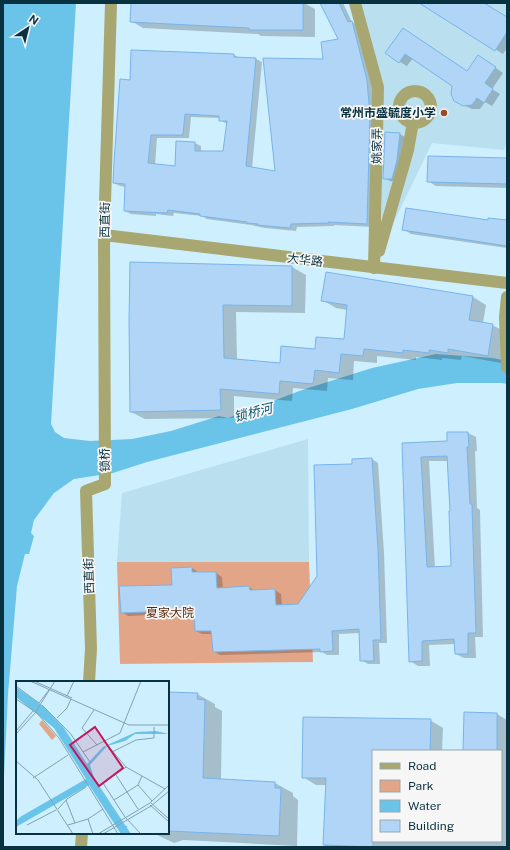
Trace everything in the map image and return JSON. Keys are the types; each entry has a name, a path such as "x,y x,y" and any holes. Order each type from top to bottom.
{"street":[{"name":"西直街","path":"104,437 104,235 111,3"},
{"name":"姚家弄","path":"355,3 378,87 374,268"},
{"path":"374,268 408,150 413,122"},
{"name":"大华路","path":"104,235 507,283"},
{"path":"507,297 505,317 507,367"},
{"name":"锁桥","path":"104,437 105,484"},
{"name":"西直街","path":"89,681 91,649 86,491 105,484"},
{"path":"81,847 82,834"}],"shaded area":[{"name":"常州市盛毓度小学","path":"358,3 507,3 507,142 504,150 432,143 391,228 382,228 381,85"},
{"path":"308,439 309,562 117,562 122,493"}],"green space":[{"name":"夏家大院","path":"117,562 309,562 313,662 120,664"}],"water":[{"name":"锁桥河","path":"3,3 76,3 51,424 55,432 64,438 90,441 132,439 171,431 219,416 228,418 302,390 372,368 436,354 493,358 507,361 507,384 457,383 418,389 352,409 147,462 113,473 74,479 54,493 34,520 31,533 34,536 29,554 25,554 17,586 8,694 3,797"}],"building":[{"path":"131,3 303,3 303,30 249,30 249,28 130,22"},
{"path":"320,3 339,3 348,22 352,21 367,80 370,116 367,224 328,222 329,223 291,224 290,228 257,225 258,224 168,210 167,213 124,211 125,184 113,183 120,79 130,80 131,50 234,54 234,57 256,58 246,166 275,171 263,58 323,59 321,42 338,39","holes":["185,114 219,116 219,121 227,121 223,151 195,151 195,142 176,141 175,166 148,163 151,135 183,135"]},
{"path":"419,3 484,3 507,17 507,32 495,51"},
{"path":"403,28 467,71 478,55 496,67 485,83 493,89 484,103 477,98 472,105 463,106 454,101 451,94 452,86 405,54 399,63 385,53"},
{"path":"385,132 400,133 397,160 392,179 383,179"},
{"path":"428,156 507,158 507,184 427,182"},
{"path":"406,208 488,220 488,218 507,220 507,246 402,230"},
{"path":"130,262 292,266 292,306 223,305 224,358 280,363 281,346 315,349 316,337 344,339 347,305 321,301 326,272 473,296 469,320 493,324 488,356 448,349 448,353 429,350 429,353 403,350 403,353 364,349 363,356 341,354 339,373 315,370 313,384 280,381 279,394 220,389 221,410 130,412"},
{"path":"447,432 468,432 469,447 467,447 470,504 472,504 476,633 468,633 468,654 455,654 454,639 422,641 422,661 409,662 402,443 447,441","holes":["447,456 451,566 427,567 421,457"]},
{"path":"372,458 378,549 381,640 373,640 374,661 360,661 359,629 332,631 333,651 320,652 320,649 213,652 211,631 195,631 194,610 121,613 119,586 172,585 171,568 192,567 192,572 216,572 217,588 249,586 250,590 275,589 276,605 298,604 317,576 314,465 352,464 352,459"},
{"path":"169,692 198,693 197,699 205,700 203,778 275,782 275,788 281,788 279,836 169,831"},
{"path":"464,712 497,713 497,750 463,750"},
{"path":"303,717 431,719 430,750 372,750 373,847 323,845 326,778 302,778"}],"place":[{"name":"常州市盛毓度小学","path":"444,113"}]}
